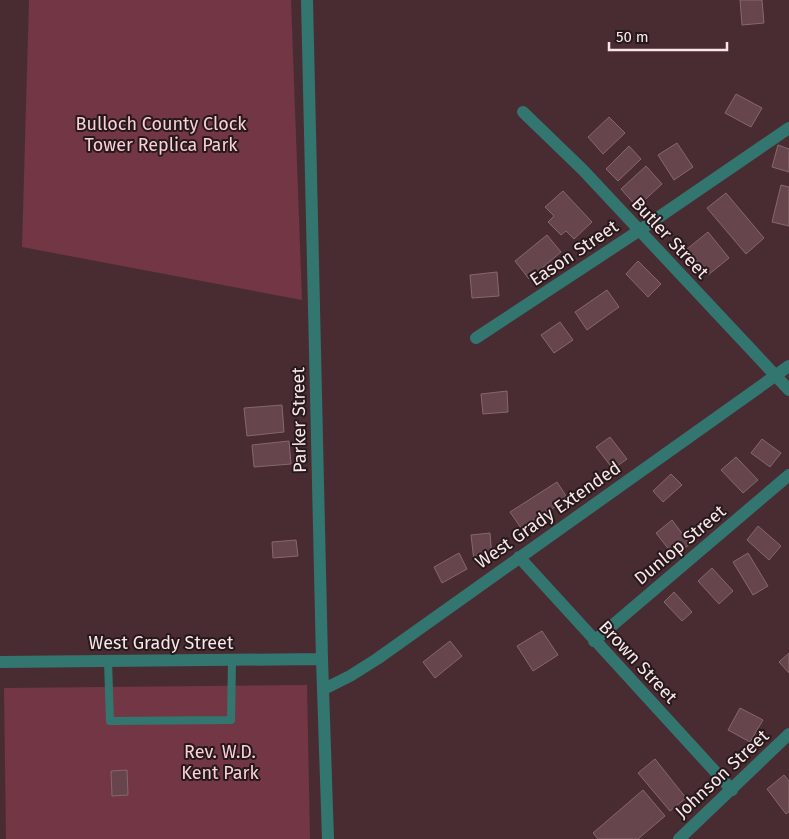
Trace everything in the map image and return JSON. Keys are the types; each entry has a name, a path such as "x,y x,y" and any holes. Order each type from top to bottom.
{"street":[{"name":"Parker Street","path":"307,0 328,839"},
{"name":"Butler Street","path":"523,112 583,170 789,390"},
{"name":"Eason Street","path":"476,338 640,230 789,128"},
{"name":"West Grady Extended","path":"324,689 377,659 789,366"},
{"name":"Dunlop Street","path":"594,641 789,476"},
{"name":"Brown Street","path":"519,558 732,790"},
{"name":"West Grady Street","path":"0,662 322,659"},
{"name":"Johnson Street","path":"679,839 789,734"}],"lane":[{"path":"108,661 110,721 231,720 232,661"}],"green space":[{"name":"Bulloch County Clock Tower Replica Park","path":"29,0 291,0 302,300 22,247"},
{"name":"Rev. W.D. Kent Park","path":"307,685 310,839 6,839 4,688"}],"building":[{"path":"740,0 762,0 764,23 742,25"},
{"path":"736,94 762,108 751,127 725,113"},
{"path":"609,117 625,133 603,154 588,137"},
{"path":"677,143 693,167 674,180 658,155"},
{"path":"778,145 789,149 789,172 772,167"},
{"path":"629,146 641,159 618,181 606,169"},
{"path":"646,166 662,184 637,207 621,189"},
{"path":"781,185 789,187 789,226 772,222"},
{"path":"563,191 592,222 574,239 566,231 561,235 548,222 554,216 545,207"},
{"path":"726,193 764,238 746,254 707,208"},
{"path":"708,232 729,258 708,275 687,249"},
{"path":"547,235 561,252 529,279 515,261"},
{"path":"638,261 661,284 648,297 626,274"},
{"path":"497,272 499,296 472,298 470,275"},
{"path":"607,290 619,307 587,330 575,312"},
{"path":"560,322 573,340 554,353 541,335"},
{"path":"507,391 508,412 483,414 481,394"},
{"path":"282,405 284,432 247,436 244,408"},
{"path":"610,437 627,459 613,469 596,447"},
{"path":"762,439 781,453 770,467 751,453"},
{"path":"289,441 291,464 254,467 252,445"},
{"path":"736,457 758,480 743,493 721,470"},
{"path":"671,474 682,485 663,502 653,491"},
{"path":"557,482 568,499 521,528 510,512"},
{"path":"672,520 690,544 674,556 656,533"},
{"path":"758,526 781,546 769,560 747,540"},
{"path":"490,533 492,559 474,561 471,535"},
{"path":"296,540 298,556 273,558 272,542"},
{"path":"459,553 467,569 442,583 434,567"},
{"path":"748,553 768,586 753,595 733,562"},
{"path":"712,568 733,591 719,604 698,581"},
{"path":"674,592 692,612 682,621 664,602"},
{"path":"542,631 558,655 533,671 517,646"},
{"path":"450,641 462,656 435,678 423,662"},
{"path":"789,653 789,673 779,662"},
{"path":"740,708 763,720 750,742 728,730"},
{"path":"655,759 686,798 670,811 638,773"},
{"path":"127,770 128,795 112,796 111,771"},
{"path":"784,775 789,781 789,812 786,814 767,789"},
{"path":"643,790 665,816 638,839 598,839 593,833"}]}
